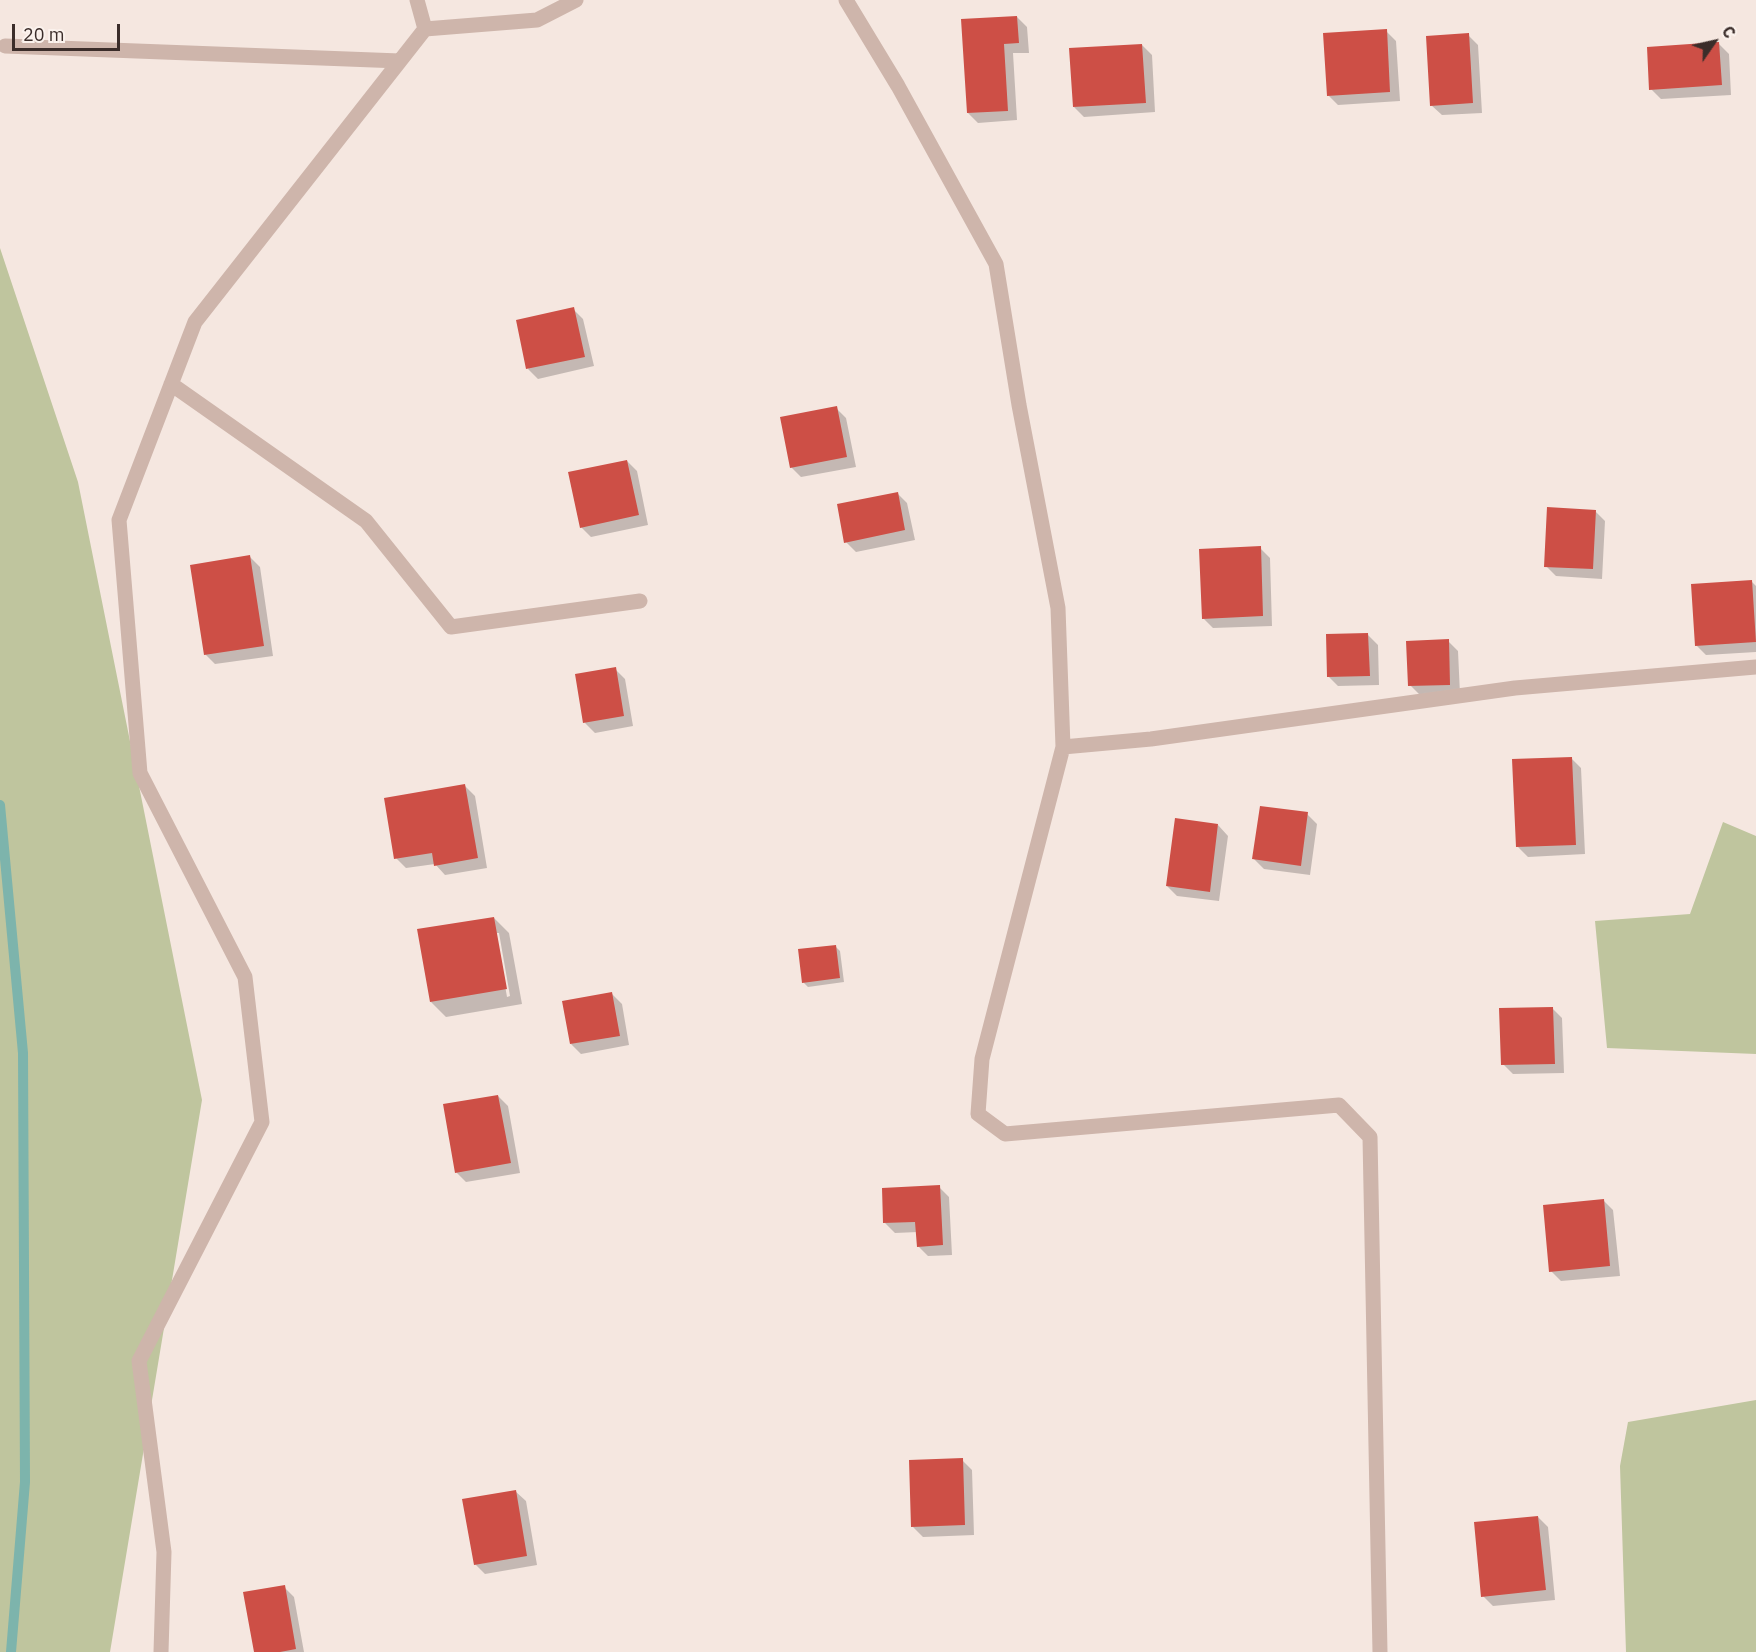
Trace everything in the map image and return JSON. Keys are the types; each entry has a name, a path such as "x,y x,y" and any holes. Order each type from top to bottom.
{"street":[{"path":"417,0 425,29"},
{"path":"161,1652 164,1552 139,1361 262,1122 245,978 140,773 119,520 195,322 425,29 537,20 576,0"},
{"path":"846,0 898,86 996,264 1019,405 1058,608 1063,747 982,1059 978,1114 1005,1134 1339,1105 1370,1137 1380,1652"},
{"path":"5,46 400,61"},
{"path":"171,384 366,521 451,627 640,601"},
{"path":"1063,747 1151,739 1515,688 1756,667"}],"green space":[{"path":"0,248 78,482 202,1100 110,1652 0,1652"},
{"path":"1723,822 1756,836 1756,1054 1607,1048 1595,921 1690,914"},
{"path":"1756,1400 1756,1652 1626,1652 1620,1466 1628,1422"}],"building":[{"path":"1017,16 1019,43 1004,44 1008,111 967,113 961,19"},
{"path":"1387,29 1390,92 1327,96 1323,33"},
{"path":"1469,33 1473,103 1430,106 1426,36"},
{"path":"1719,42 1722,85 1649,90 1647,47"},
{"path":"1142,44 1146,103 1073,107 1069,48"},
{"path":"574,307 585,357 526,369 516,320"},
{"path":"837,406 847,457 790,468 780,417"},
{"path":"627,460 639,515 580,528 568,472"},
{"path":"898,492 905,530 844,543 837,504"},
{"path":"1547,507 1596,510 1593,569 1544,567"},
{"path":"1261,546 1263,616 1202,619 1199,549"},
{"path":"250,555 264,646 204,655 190,565"},
{"path":"1752,580 1756,642 1695,646 1691,584"},
{"path":"1368,633 1370,676 1327,677 1326,634"},
{"path":"1449,639 1450,685 1408,686 1406,641"},
{"path":"616,667 624,716 583,723 575,674"},
{"path":"1572,757 1576,845 1516,847 1512,759"},
{"path":"465,784 478,858 434,866 432,853 394,859 384,798"},
{"path":"1260,806 1308,812 1301,866 1252,859"},
{"path":"1175,818 1218,824 1210,892 1166,886"},
{"path":"494,917 507,989 430,1002 417,929"},
{"path":"836,945 840,978 802,983 798,949"},
{"path":"612,992 620,1036 570,1044 562,1001"},
{"path":"1553,1007 1555,1064 1501,1065 1499,1008"},
{"path":"498,1095 511,1163 455,1173 443,1104"},
{"path":"940,1185 943,1245 917,1247 915,1222 883,1223 882,1188"},
{"path":"1604,1199 1610,1266 1549,1272 1543,1205"},
{"path":"963,1458 965,1525 911,1527 909,1460"},
{"path":"516,1490 527,1556 474,1565 462,1499"},
{"path":"1538,1516 1546,1590 1481,1597 1474,1522"},
{"path":"285,1585 296,1649 280,1652 254,1652 243,1592"}],"waterway":[{"path":"0,805 23,1053 25,1482 11,1652"}]}
